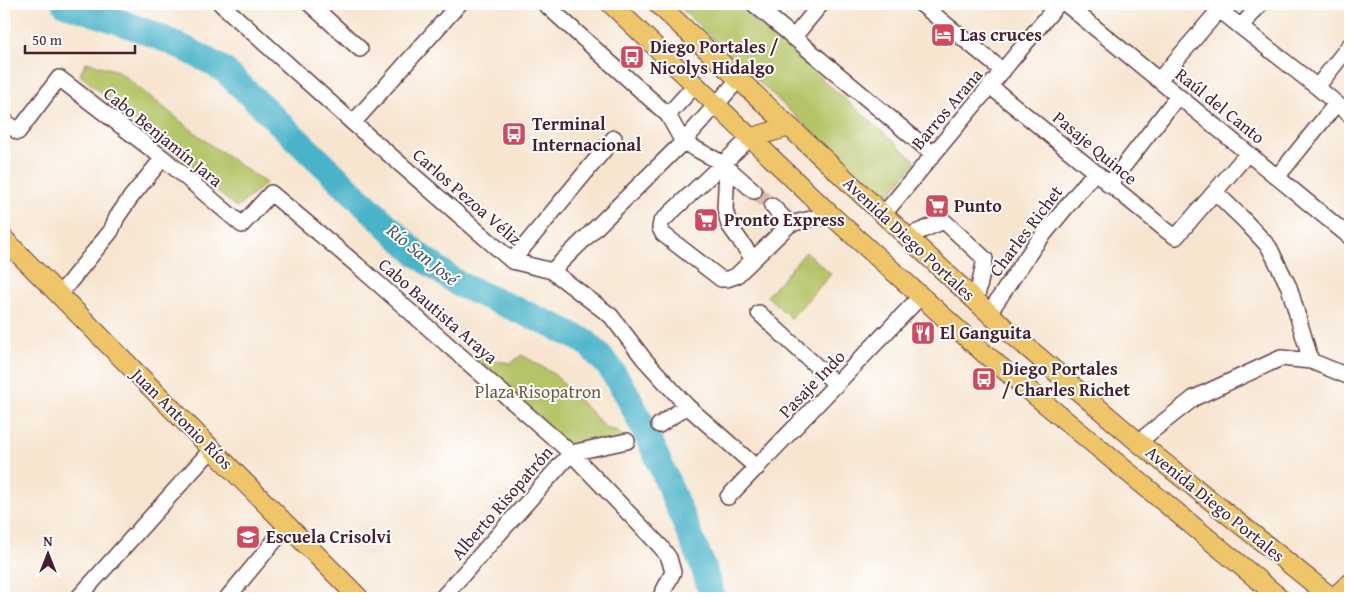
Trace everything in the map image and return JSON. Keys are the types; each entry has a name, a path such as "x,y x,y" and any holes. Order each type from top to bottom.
{"main road":[{"name":"Avenida Diego Portales","path":"611,4 833,217 985,354 1280,598"},
{"name":"Avenida Diego Portales","path":"658,4 1007,330 1138,442 1332,598"},
{"path":"750,138 788,127"},
{"name":"Juan Antonio Ríos","path":"4,239 359,598"},
{"path":"985,354 1007,330"},
{"path":"1332,598 1350,584"}],"street":[{"path":"310,4 360,49"},
{"path":"353,124 459,4"},
{"path":"545,4 668,115 683,142 725,166 754,191"},
{"path":"754,4 933,154"},
{"path":"793,38 821,4"},
{"path":"921,4 1003,71"},
{"name":"Barros Arana","path":"883,215 1058,4"},
{"name":"Raúl del Canto","path":"1066,4 1350,237"},
{"path":"1241,27 1260,4"},
{"name":"Carlos Pezoa Véliz","path":"228,6 353,124 512,261 552,271 611,316 644,359 687,406 756,468"},
{"path":"1159,80 1216,7 1350,115"},
{"path":"1317,87 1350,45"},
{"name":"Cabo Benjamín Jara","path":"4,120 18,132 59,78 163,158 242,225 271,193"},
{"path":"552,271 683,142 738,80"},
{"path":"668,115 695,85"},
{"name":"Pasaje Quince","path":"990,86 1109,185 1176,237 1215,192"},
{"path":"1109,185 1178,96"},
{"path":"1277,177 1336,104"},
{"path":"512,261 614,138"},
{"path":"750,138 725,166 661,222 660,228 663,234 721,279 727,279 736,276 790,224 815,218 833,217"},
{"path":"1248,153 1215,192 1269,247 1289,287 1311,361"},
{"path":"60,295 111,231 127,204 163,158"},
{"path":"725,166 725,209 729,225 753,259"},
{"name":"Charles Richet","path":"983,307 1095,172"},
{"name":"Cabo Bautista Araya","path":"271,193 357,265 572,453 661,547 669,558 673,572 660,598"},
{"path":"772,206 790,224"},
{"path":"906,236 944,221 985,259 983,307"},
{"name":"Pasaje Indo","path":"728,497 921,296"},
{"path":"759,314 837,385"},
{"path":"1138,442 1194,398 1281,358 1311,361 1350,376"},
{"path":"659,425 687,406"},
{"name":"Alberto Risopatrón","path":"442,598 572,453 627,441"},
{"path":"78,598 212,449"},
{"path":"227,598 287,526"}],"green space":[{"path":"676,4 736,4 916,161 885,200"},
{"path":"86,62 118,71 208,143 266,183 237,208 80,75"},
{"path":"806,252 831,274 791,318 767,296"},
{"name":"Plaza Risopatron","path":"485,354 494,361 511,363 522,355 554,374 607,429 616,430 627,441 571,453 472,366"}],"waterway":[{"name":"Río San José","path":"65,4 167,40 224,70 416,253 458,284 586,342 608,365 628,396 655,452 704,569 713,598"}],"tunnel":[{"path":"754,191 772,206"}],"place":[{"name":"Las cruces","path":"943,35"},
{"name":"Diego Portales / Nicolys Hidalgo","path":"632,57"},
{"name":"Terminal Internacional","path":"514,134"},
{"name":"Punto","path":"937,206"},
{"name":"Pronto Express","path":"706,220"},
{"name":"El Ganguita","path":"923,333"},
{"name":"Diego Portales / Charles Richet","path":"984,379"},
{"name":"Escuela Crisolvi","path":"248,537"}]}
